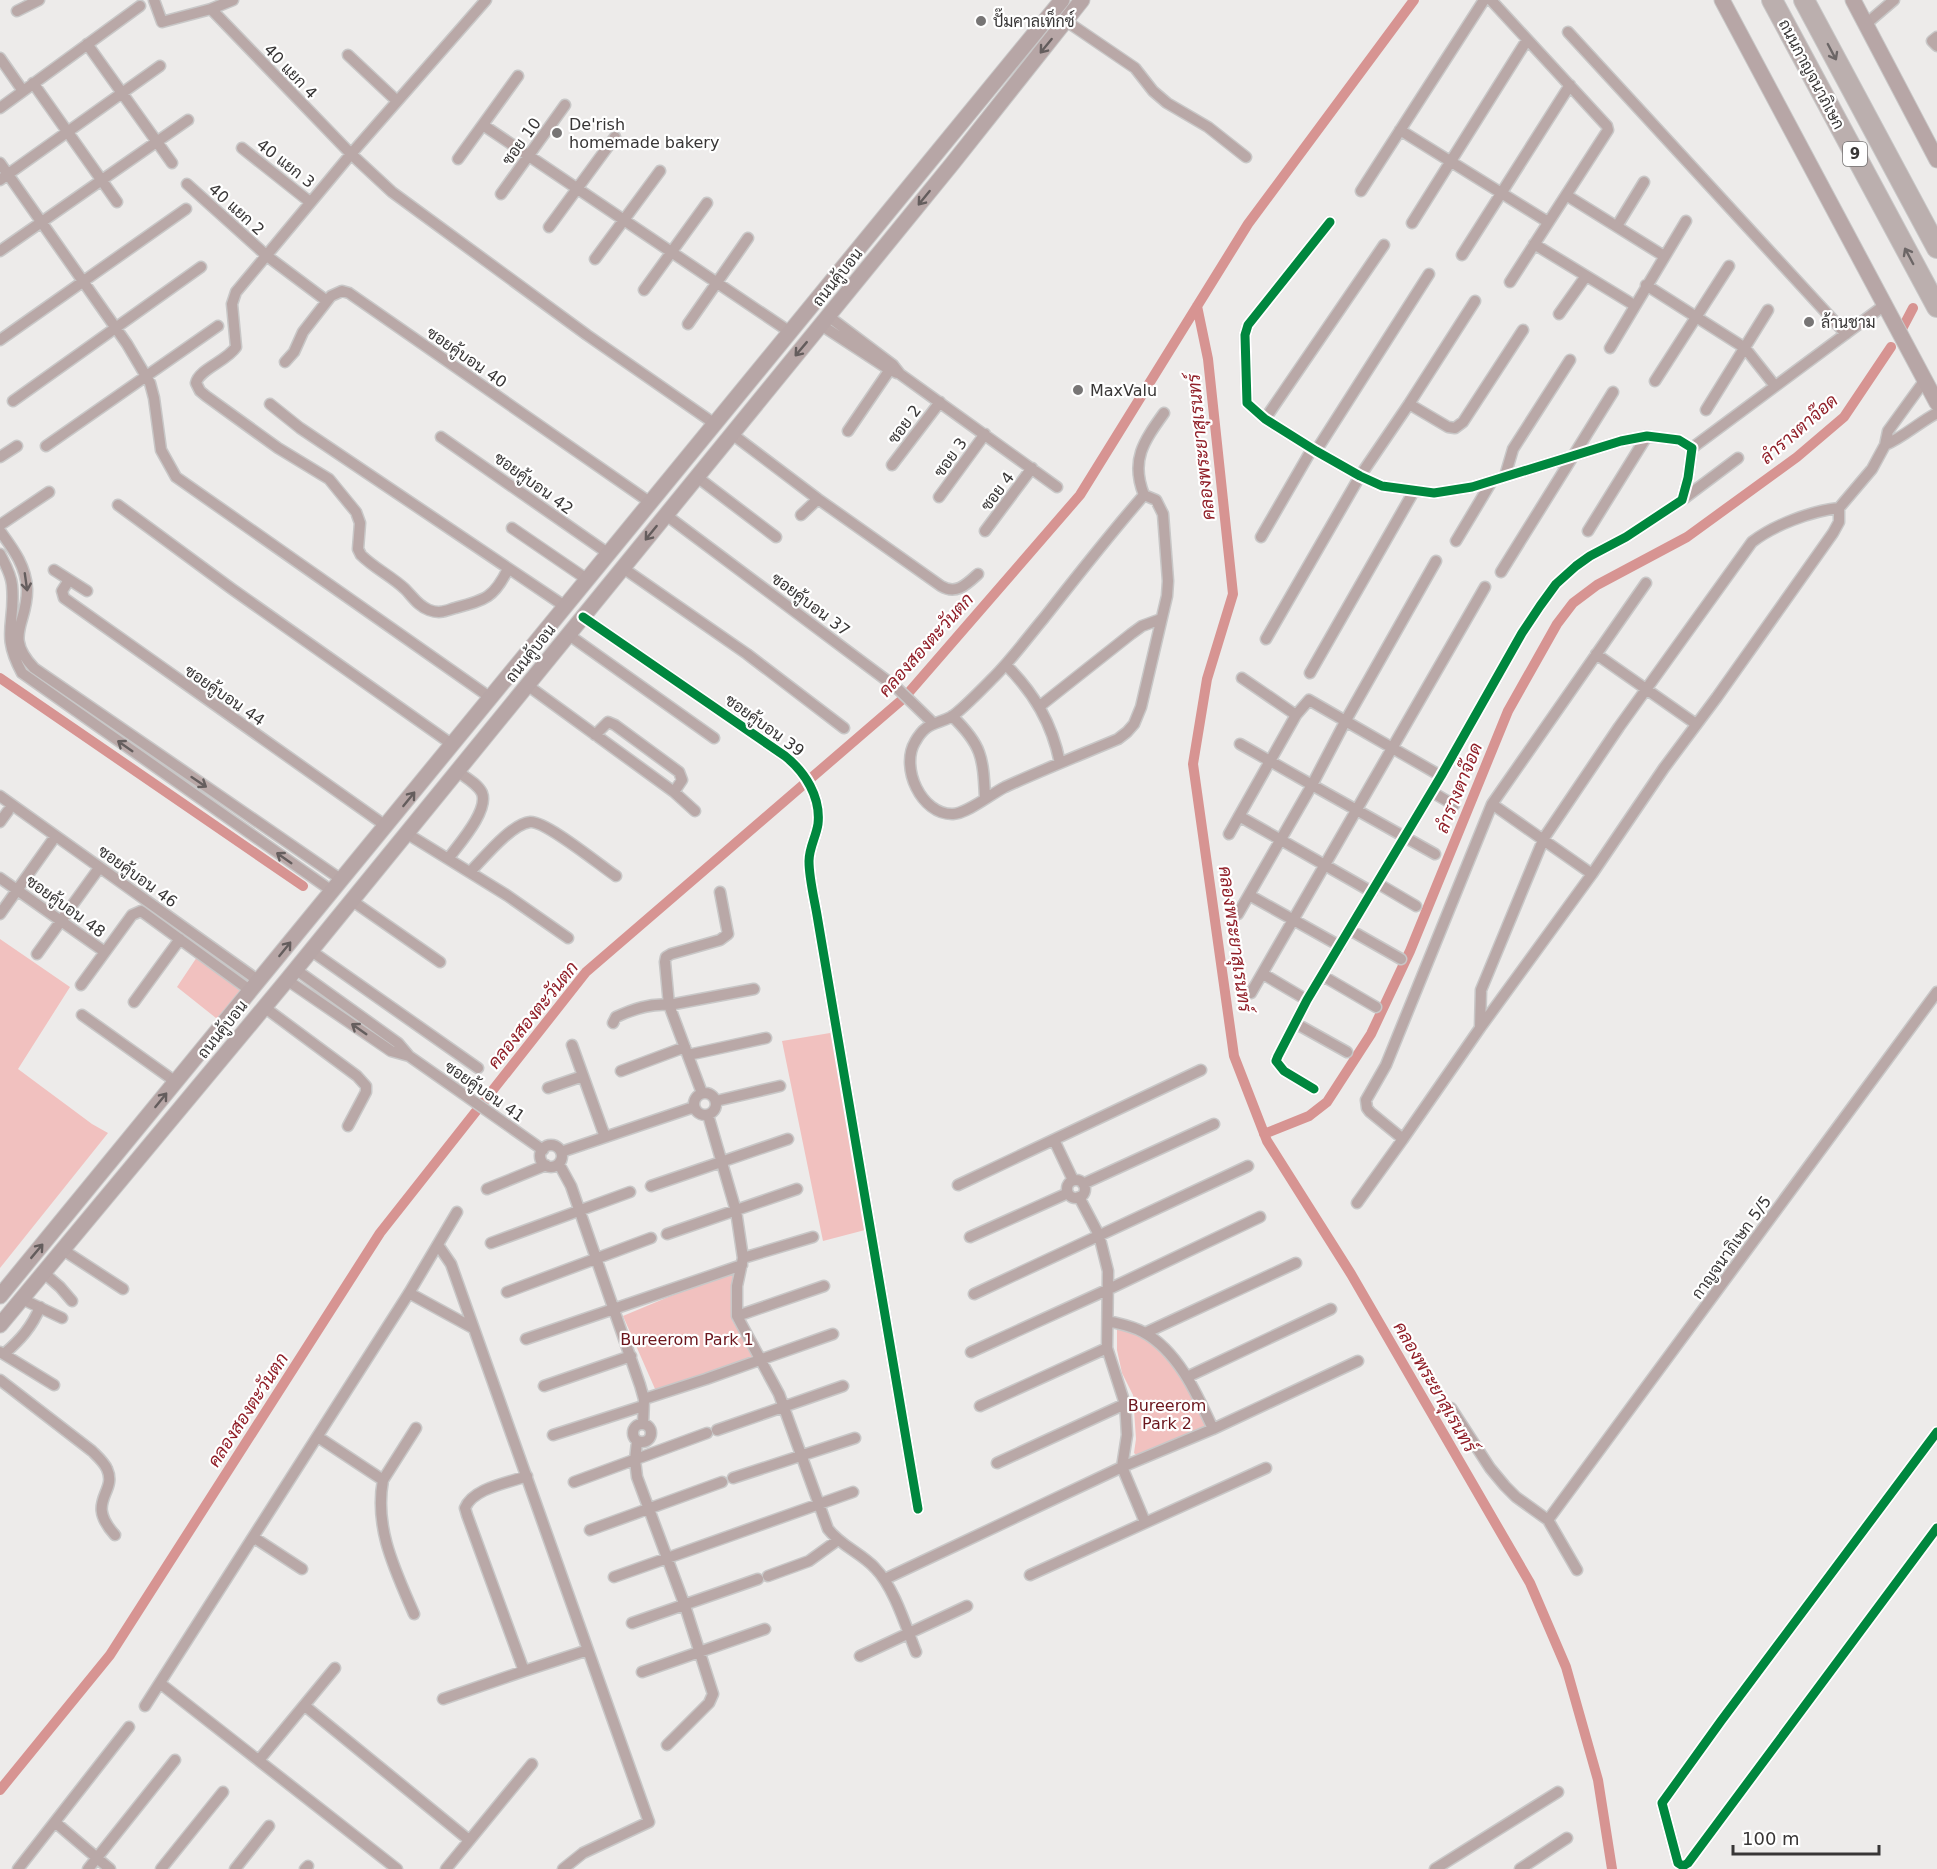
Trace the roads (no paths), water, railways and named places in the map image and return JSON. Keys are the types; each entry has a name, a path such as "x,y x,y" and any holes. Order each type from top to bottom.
{"highway":[{"name":"ถนนกาญจนาภิเษก","path":"1772,0 1937,307"},
{"name":"ถนนกาญจนาภิเษก","path":"1804,0 1937,248"}],"main road":[{"name":"ถนนคู้บอน","path":"0,1296 1062,0"},
{"name":"ถนนคู้บอน","path":"0,1325 457,771 1083,0"},
{"path":"1722,0 1937,403"},
{"path":"1853,0 1937,160"},
{"path":"979,103 992,113"}],"street":[{"path":"17,10 39,0"},
{"path":"154,0 162,22 211,9 233,0"},
{"path":"486,0 310,202 233,297 236,347 233,352 196,380 196,387 278,448 328,479 356,512 360,523 357,549 361,555 405,589 417,603 426,609 438,613 480,601 501,584 508,568"},
{"path":"1361,191 1484,0"},
{"path":"1491,0 1607,126 1608,130 1510,282"},
{"path":"1866,24 1894,0"},
{"path":"0,108 140,6"},
{"name":"40 แยก 4","path":"211,9 351,154 392,192 587,335 715,424"},
{"path":"1066,21 1135,68 1153,91 1167,103 1208,127 1246,157"},
{"path":"1568,32 1846,334"},
{"path":"1937,37 1932,41 1937,46"},
{"path":"1412,223 1527,40"},
{"path":"87,44 172,163"},
{"path":"348,55 397,101"},
{"path":"0,58 22,91"},
{"path":"4,177 160,66"},
{"path":"458,159 518,76"},
{"path":"33,83 117,202"},
{"path":"1462,255 1570,85"},
{"name":"ซอย 10","path":"501,194 565,105"},
{"path":"0,251 188,120"},
{"path":"483,125 790,332"},
{"path":"1400,130 1548,222"},
{"path":"549,227 615,137"},
{"name":"40 แยก 3","path":"242,148 310,202"},
{"path":"0,163 4,177 42,222 146,376 154,398 161,450 176,477 491,698"},
{"path":"595,259 660,171"},
{"path":"1617,226 1644,182"},
{"name":"40 แยก 2","path":"187,184 267,256"},
{"path":"1566,195 1664,256"},
{"path":"644,290 707,203"},
{"path":"0,340 186,209"},
{"path":"1610,348 1686,221"},
{"path":"1330,222 1248,326 1245,335 1248,405 1265,419 1314,450 1382,486 1434,493 1472,487 1621,441 1647,436 1679,440 1692,448"},
{"path":"688,324 748,238"},
{"path":"1534,244 1634,305"},
{"path":"1265,419 1384,245"},
{"path":"267,256 327,301 303,332 294,352 285,362"},
{"path":"1655,381 1729,266"},
{"path":"13,401 201,267"},
{"path":"1261,537 1314,450 1429,274"},
{"path":"1559,315 1586,276"},
{"path":"1646,285 1745,348 1775,386"},
{"name":"ซอยคู้บอน 40","path":"327,301 336,292 349,293 651,503"},
{"path":"1266,639 1360,476 1475,301"},
{"path":"1682,500 1692,448 1886,304"},
{"path":"1706,410 1768,310"},
{"path":"824,320 1057,487"},
{"path":"46,446 218,327"},
{"path":"1409,404 1448,428 1455,428 1463,422 1523,330"},
{"path":"1505,476 1513,449 1570,360"},
{"path":"848,431 894,370"},
{"path":"1357,1203 1833,533 1839,522 1839,508 1872,469 1885,445 1888,431 1925,380"},
{"path":"1501,572 1613,392"},
{"name":"ซอย 2","path":"892,465 940,402"},
{"path":"270,404 300,428 566,607"},
{"path":"1907,405 1919,422"},
{"path":"1144,495 1006,664 952,716 933,723 915,741 911,750 911,770 918,790 926,801 943,813 954,814 963,811 985,798 1060,763 1118,739 1134,724 1146,691 1168,581 1163,514 1156,500 1144,495 1138,479 1139,457 1164,413"},
{"path":"1885,445 1899,439 1919,422 1937,413"},
{"path":"732,434 818,499 948,590 952,591 966,585 978,574"},
{"name":"ซอย 3","path":"939,497 985,434"},
{"path":"1588,531 1647,436"},
{"name":"ซอยคู้บอน 42","path":"441,437 609,554"},
{"path":"0,457 17,446"},
{"path":"1314,1089 1284,1071 1276,1061 1307,1000 1432,792 1522,633 1556,584 1590,556 1633,533 1738,458"},
{"name":"ซอย 4","path":"985,531 1032,468"},
{"path":"697,477 776,537"},
{"path":"1456,541 1492,480"},
{"path":"1310,673 1414,491"},
{"path":"0,525 49,492"},
{"path":"801,515 818,499"},
{"path":"118,505 232,590 453,745"},
{"path":"1480,1028 1481,990 1544,838 1619,727 1752,542 1776,527 1825,509 1839,508"},
{"name":"ซอยคู้บอน 37","path":"666,515 897,688 933,723"},
{"path":"512,528 588,580"},
{"path":"0,531 22,563 25,573 27,598 17,638 31,664 337,886"},
{"path":"0,554 8,569 12,585 6,643 10,658 22,673 337,886"},
{"path":"1238,914 1436,561"},
{"path":"623,567 747,654 844,728"},
{"path":"54,570 87,591"},
{"name":"ซอยคู้บอน 44","path":"69,580 62,591 64,598 386,826"},
{"path":"1403,1139 1366,1108 1366,1100 1386,1065 1492,804 1646,583"},
{"path":"1251,993 1485,587"},
{"name":"ซอยคู้บอน 39","path":"583,616 785,756 801,770 814,793 818,809 818,823 809,861 918,1509"},
{"path":"1040,706 1142,626 1161,619"},
{"path":"568,634 714,738"},
{"path":"1596,654 1696,724"},
{"path":"22,673 31,664"},
{"path":"1006,664 1040,706 1051,730 1060,763"},
{"path":"1242,678 1296,715"},
{"path":"527,685 674,792 695,811"},
{"path":"1229,834 1296,715 1306,702 1312,700 1441,776"},
{"path":"952,716 972,736 978,746 984,772 985,798"},
{"path":"595,735 606,723 615,725 679,772 682,780 674,792"},
{"path":"1240,744 1435,854"},
{"path":"447,860 478,817 483,802 479,789 457,771"},
{"path":"1432,792 1454,805"},
{"name":"ซอยคู้บอน 46","path":"0,796 255,986"},
{"path":"1492,804 1544,838 1592,874"},
{"path":"0,822 8,811"},
{"path":"1239,816 1326,864 1416,906"},
{"path":"470,872 506,836 519,826 531,822 546,826 616,876"},
{"path":"406,833 470,872 568,938"},
{"path":"0,914 52,841"},
{"path":"37,954 97,872"},
{"name":"ซอยคู้บอน 48","path":"0,878 105,952 132,915 141,911 180,939 255,986"},
{"path":"702,1093 669,1005 664,962 671,954 720,940 728,934 720,892"},
{"path":"1249,895 1340,946"},
{"path":"351,900 440,962"},
{"path":"1350,930 1401,959"},
{"path":"134,1002 180,939"},
{"path":"310,950 478,1068"},
{"path":"81,985 105,952"},
{"name":"ซอยคู้บอน 41","path":"291,974 398,1043 410,1056 543,1150"},
{"path":"1263,974 1307,1000"},
{"path":"1323,976 1376,1007"},
{"path":"613,1023 616,1017 655,1004 669,1005 754,989"},
{"name":"กาญจนาภิเษก 5/5","path":"1548,1520 1937,992"},
{"path":"264,1007 332,1056 363,1082 366,1092 348,1126"},
{"path":"82,1015 176,1082"},
{"path":"1295,1023 1347,1052"},
{"path":"621,1071 687,1051 766,1038"},
{"path":"572,1045 605,1137"},
{"path":"958,1185 1202,1070"},
{"path":"548,1088 583,1076"},
{"path":"716,1101 780,1086"},
{"path":"708,1115 699,1114 694,1107 695,1098 702,1093 710,1094 716,1101"},
{"path":"708,1115 714,1109 716,1101"},
{"path":"561,1152 694,1107"},
{"path":"708,1115 736,1210 742,1262 738,1286 737,1317 784,1408 828,1529 885,1579 916,1652"},
{"path":"1079,1197 1072,1197 1067,1187 1214,1124"},
{"path":"651,1186 788,1139"},
{"path":"1054,1140 1084,1191 1079,1197"},
{"path":"487,1189 546,1166 553,1167 559,1164 561,1152 551,1145 543,1150 541,1160 546,1166"},
{"path":"559,1164 567,1176 631,1356 644,1402 643,1424 650,1428 651,1436 645,1442 638,1442 635,1460 637,1477 685,1605 712,1689 712,1698 668,1744"},
{"path":"974,1294 1248,1166"},
{"path":"667,1234 797,1189"},
{"path":"491,1243 630,1192"},
{"path":"970,1237 1068,1192"},
{"path":"1079,1197 1100,1236 1108,1271 1107,1348 1125,1404 1127,1435 1122,1467 1145,1522"},
{"path":"146,1706 409,1293 457,1212"},
{"path":"970,1352 1260,1217"},
{"path":"526,1339 813,1237"},
{"path":"507,1292 651,1238"},
{"path":"438,1245 451,1264 649,1822 582,1853 562,1869"},
{"path":"63,1250 123,1289"},
{"path":"1144,1333 1296,1263"},
{"path":"44,1273 72,1301"},
{"path":"737,1317 824,1286"},
{"path":"409,1293 473,1328"},
{"path":"22,1299 62,1318"},
{"path":"40,1307 27,1331 2,1353 54,1385"},
{"path":"1187,1377 1331,1309"},
{"path":"1108,1322 1125,1325 1144,1333 1165,1350 1187,1377 1213,1429"},
{"path":"554,1435 833,1334"},
{"path":"980,1406 1107,1348"},
{"path":"544,1386 631,1356"},
{"path":"885,1579 1122,1467 1213,1429 1358,1362"},
{"path":"0,1380 102,1461 109,1478 102,1503 102,1517 104,1524 115,1535"},
{"path":"574,1482 843,1386"},
{"path":"997,1464 1125,1404"},
{"path":"1450,1408 1490,1468 1505,1486 1516,1497 1548,1520 1577,1570"},
{"path":"414,1614 393,1565 383,1534 380,1496 382,1480 416,1428"},
{"path":"1937,1432 1720,1721 1662,1803 1678,1863 1683,1866 1688,1863 1937,1528"},
{"path":"318,1437 382,1480"},
{"path":"734,1478 855,1438"},
{"path":"1030,1575 1266,1468"},
{"path":"524,1671 465,1508 471,1498 479,1493 527,1476"},
{"path":"590,1530 722,1482"},
{"path":"614,1577 853,1492"},
{"path":"253,1537 302,1569"},
{"path":"632,1623 809,1561 838,1540"},
{"path":"860,1656 967,1605"},
{"path":"642,1672 765,1629"},
{"path":"443,1699 588,1650"},
{"path":"259,1760 335,1668"},
{"path":"161,1684 397,1869"},
{"path":"305,1706 469,1840"},
{"path":"18,1869 129,1727"},
{"path":"88,1869 175,1760"},
{"path":"446,1869 532,1764"},
{"path":"161,1869 223,1792"},
{"path":"1435,1869 1558,1792"},
{"path":"56,1823 110,1869"},
{"path":"236,1869 269,1826"},
{"path":"1520,1869 1567,1838"}],"waterway":[{"name":"คลองสองตะวันตก","path":"0,1790 110,1655 380,1233 586,972 904,698 1080,495 1248,224 1414,0"},
{"name":"คลองพระยาสุเรนทร์","path":"1197,306 1208,359 1233,594 1207,679 1193,764 1234,1056 1267,1141 1351,1274 1530,1583 1566,1667 1598,1780 1612,1869"},
{"name":"ลำรางตาจ๊อด","path":"1903,327 1913,308"},
{"name":"ลำรางตาจ๊อด","path":"1264,1134 1309,1116 1327,1102 1371,1034 1410,951 1508,711 1557,624 1573,603 1597,585 1687,537 1797,457 1844,417 1891,347"},
{"path":"0,678 303,886"}],"place":[{"name":"ปั๊มคาลเท็กซ์","path":"981,21"},
{"name":"De'rish homemade bakery","path":"557,133"},
{"name":"ล้านชาม","path":"1809,322"},
{"name":"MaxValu","path":"1078,390"}],"park label":[{"name":"Bureerom Park 1","path":"687,1339"},
{"name":"Bureerom Park 2","path":"1167,1414"}]}
